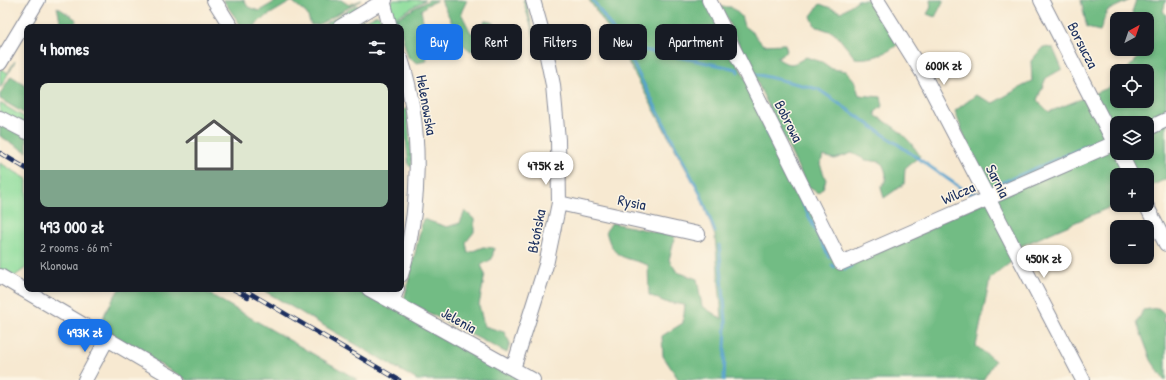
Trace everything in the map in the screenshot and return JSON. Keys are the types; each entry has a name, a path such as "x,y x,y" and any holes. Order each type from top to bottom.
{"street":[{"path":"0,63 38,0"},
{"path":"214,0 229,24"},
{"path":"345,24 384,0 389,24"},
{"name":"Błońska","path":"513,369 546,265 559,203 558,140 553,85 542,32 533,0"},
{"name":"Bobrowa","path":"709,0 838,257"},
{"name":"Sarnia","path":"877,0 922,72 988,198 1079,378"},
{"name":"Borsucza","path":"1041,0 1110,133"},
{"name":"Helenowska","path":"404,74 415,123 417,144 411,224 404,260"},
{"path":"0,118 24,130"},
{"path":"1154,126 1166,120"},
{"name":"Wilcza","path":"838,257 841,264 988,198 1110,149"},
{"name":"Rysia","path":"559,203 698,234"},
{"path":"1150,212 1166,244"},
{"path":"0,276 24,290"},
{"path":"27,292 177,380"},
{"name":"Jelenia","path":"380,292 394,296 533,380"},
{"path":"85,380 108,339"}],"green space":[{"path":"223,0 244,0 248,7 259,11 278,0 341,0 349,5 362,0 320,24 311,24 307,14 292,1 256,24 240,24"},
{"path":"425,0 396,17 398,24 393,24 389,11 391,1"},
{"path":"429,0 438,0 427,5 421,10 424,24 416,24 416,60 427,61 417,63 408,57 404,43 404,24 399,24 397,18"},
{"path":"441,0 467,0 461,13 471,33 471,51 463,45 463,24 452,24"},
{"path":"523,0 525,0 526,3 530,24"},
{"path":"589,0 706,0 718,24 655,24 655,60 736,60 838,263 992,199 971,155 955,111 976,95 993,103 1032,81 1031,61 1043,47 1053,48 1062,69 1046,78 1037,100 1049,112 1110,86 1110,108 1154,108 1154,64 1132,64 1140,56 1154,56 1154,12 1132,12 1136,0 1166,0 1163,11 1166,15 1166,179 1154,185 1154,168 1110,168 1110,207 1021,246 1011,262 990,279 976,346 995,361 983,380 679,380 663,356 662,336 683,323 685,305 665,302 649,295 648,265 620,256 612,247 606,231 612,223 675,236 669,260 677,272 697,279 702,306 722,319 715,236 700,195 627,60 647,60 647,24 605,24"},
{"path":"858,0 872,0 898,44 894,48 878,56 855,58 835,33 815,26 811,16 820,4 841,12"},
{"path":"930,0 944,0 935,17 927,14 931,7"},
{"path":"1081,0 1130,0 1107,11 1100,31 1087,28"},
{"path":"357,5 359,7 331,24 325,24"},
{"path":"57,7 77,20 74,24 58,24 60,20"},
{"path":"721,7 731,7 741,16 744,26 754,34 763,45 785,44 787,51 777,58 781,61 792,64 806,57 822,62 832,69 846,71 854,80 859,95 881,97 883,106 875,112 876,116 890,124 901,133 911,143 920,156 905,168 904,184 884,198 881,188 885,181 886,175 885,169 881,162 866,160 852,153 835,159 823,156 820,164 826,180 823,188 818,193 807,186 737,40 737,24 729,24"},
{"path":"377,15 380,17 383,24 354,24 363,19 364,21"},
{"path":"485,20 495,24 483,24"},
{"path":"15,61 0,88 1,69 8,73"},
{"path":"11,76 24,84 24,113 0,99 0,94"},
{"path":"0,103 24,117 24,125 0,113"},
{"path":"407,109 412,166 409,166 404,110"},
{"path":"0,123 24,135 24,150 0,136"},
{"path":"0,163 24,177 24,269 12,278 0,273"},
{"path":"465,211 474,219 474,232 466,242 468,253 483,247 494,248 492,259 481,265 485,274 479,305 484,326 504,332 510,343 507,353 404,300 423,219 447,227 460,223"},
{"path":"117,292 206,292 358,380 187,380 100,330 105,313"},
{"path":"266,292 365,292 526,380 417,380"},
{"path":"1158,308 1165,314 1163,322 1166,322 1166,380 1164,380 1151,360 1137,323 1143,310"}],"waterway":[{"path":"593,0 624,46 701,195 715,232"},
{"path":"647,51 737,69 738,72"},
{"path":"751,73 818,89 970,194 978,193"},
{"path":"1154,117 1166,112"},
{"path":"767,131 829,257"},
{"path":"992,187 1106,138"},
{"path":"719,245 726,322 724,380"},
{"path":"845,269 851,266"}],"railway":[{"path":"0,153 24,167"},
{"path":"239,292 248,297"},
{"path":"248,292 399,380"}]}
